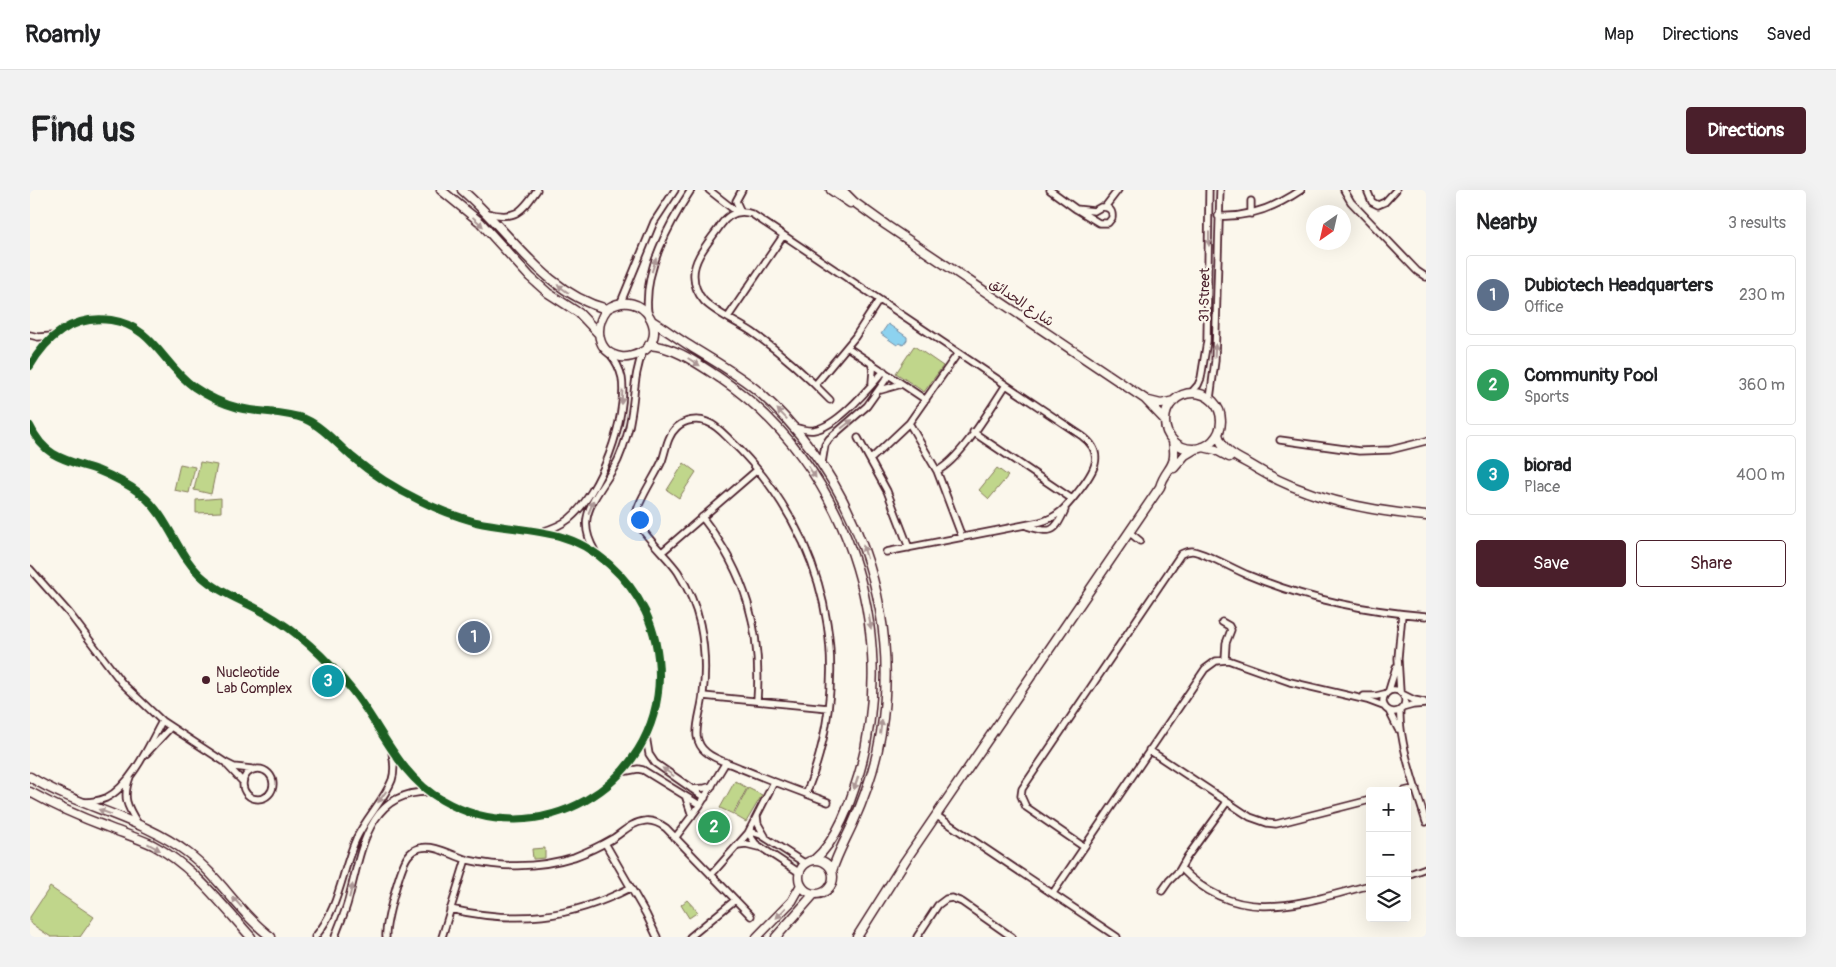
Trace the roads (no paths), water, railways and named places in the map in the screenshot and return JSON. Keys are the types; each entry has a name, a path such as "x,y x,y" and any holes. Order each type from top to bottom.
{"street":[{"path":"441,190 480,222 530,278 548,293 579,313 598,333"},
{"path":"462,190 558,285 585,302 607,309"},
{"path":"486,213 501,217 516,214 527,204 536,190"},
{"path":"621,302 654,222 675,190"},
{"path":"596,553 588,536 589,510 610,475 623,447 631,418 635,375 643,352 653,337 652,321 646,299 648,286 659,252 677,212 691,190"},
{"path":"708,190 739,212 752,214 1082,436 1091,445 1096,457 1094,470 1066,508 1058,526 1051,531 1044,531 1023,525"},
{"path":"739,212 736,201 742,190"},
{"name":"شارع الحدائق","path":"831,190 880,223 886,225"},
{"name":"شارع الحدائق","path":"842,190 854,202 886,225 1145,399"},
{"path":"1050,190 1098,223 1105,224 1111,221 1113,214 1105,207"},
{"path":"1076,209 1094,211 1105,207 1118,190"},
{"name":"31 Street","path":"1191,394 1201,378 1207,341 1209,190"},
{"name":"31 Street","path":"1210,399 1216,344 1220,190"},
{"path":"1218,216 1251,214 1279,204 1302,190"},
{"path":"1344,190 1351,202 1417,271 1426,277"},
{"path":"1367,190 1372,202 1378,205 1385,202 1396,190"},
{"path":"1251,201 1251,214"},
{"path":"739,212 726,217 700,255 694,269 694,284 701,297 712,307 728,316 774,349 830,400"},
{"path":"728,316 783,236"},
{"path":"815,385 847,347 880,300"},
{"path":"539,532 561,525 575,513 596,482 610,452 619,420 622,387 619,368 602,344 598,333 598,324 601,316 607,309 621,302 635,304 648,312"},
{"path":"30,366 39,351 52,336 71,324 93,318 116,320 137,329 155,343 174,369 193,386 215,400 239,408 303,418 318,426 376,475 425,503 478,522 559,536 596,553 622,578 636,595 648,616 655,638 659,662 659,687 654,712 646,736 622,772 598,793 584,802 558,812 524,820 504,820 463,810 429,792 403,766 366,707 343,678 313,648 264,612 214,588 196,571 165,520 141,494 109,475 62,460 44,447 30,426"},
{"path":"652,321 736,375 776,408 794,427 822,463 851,515 863,543 878,599 885,649 884,704 875,761 861,805 837,855 829,888 825,892 814,894 804,889 801,885"},
{"path":"30,335 38,337 52,336"},
{"path":"649,345 669,348 706,369 745,397 781,432 798,452 826,494 850,547 868,610 873,652 872,703 867,740 856,783 841,822 826,848 814,860 806,864 800,873 801,885 792,901 757,937"},
{"path":"847,347 926,400"},
{"path":"609,352 620,357 632,357 643,352"},
{"path":"871,459 909,423 958,353"},
{"path":"871,362 874,378 871,386"},
{"path":"794,427 810,430 822,428 844,412 886,373"},
{"path":"880,391 886,373"},
{"path":"822,463 829,439 872,401 880,391 886,387 902,384"},
{"path":"937,471 951,462 1006,385"},
{"path":"863,394 872,401"},
{"path":"1195,449 1183,447 1174,441 1167,432 1165,420 1168,410 1174,401 1182,395 1202,395 1210,399 1217,407 1220,417 1218,434 1221,443 1227,451 1286,484 1323,497 1368,508 1426,516"},
{"path":"1145,399 1157,404 1174,401"},
{"path":"1145,399 1165,420"},
{"path":"806,794 818,759 830,687 830,644 823,602 808,555 782,504 740,450 710,422 697,419 685,422 675,429 668,440 655,477 638,506 636,515 642,531 678,572 690,594 698,618 706,670 697,735 698,742 707,753 726,762 774,782 806,794 828,802"},
{"path":"909,423 937,471 962,537"},
{"path":"974,432 1072,499"},
{"path":"856,937 905,861 1182,457 1212,442 1218,434"},
{"path":"858,438 871,459 896,510 909,548"},
{"path":"1280,440 1359,451 1390,450 1426,441"},
{"path":"1160,488 1174,460 1174,441"},
{"path":"1203,447 1216,450 1252,469 1260,471"},
{"path":"662,552 757,470"},
{"path":"886,552 1051,519 1066,508"},
{"path":"702,517 730,558 749,603 758,652 757,701"},
{"path":"1129,532 1140,540"},
{"path":"1084,846 1026,807 1022,802 1022,789 1181,554 1187,551 1199,552 1256,578 1309,597 1355,607 1426,616"},
{"path":"30,569 69,613 119,680 162,721 226,764 234,767 266,770 274,782 270,793 261,799 251,797 244,789 242,782 226,764"},
{"path":"1402,614 1398,658 1405,703 1401,709 1400,724 1426,822"},
{"path":"1222,622 1229,626 1231,630 1226,643 1225,660"},
{"path":"1384,706 1382,701 1387,692 1398,658"},
{"path":"1053,893 1205,669 1216,661 1225,660 1297,684 1371,701 1384,706 1394,720 1404,743"},
{"path":"1347,695 1372,696 1387,692 1402,693 1414,700 1426,703"},
{"path":"703,696 828,708"},
{"path":"1389,711 1396,712 1413,705 1426,703"},
{"path":"80,802 96,801 110,796 131,775 144,756 162,721"},
{"path":"144,756 171,727"},
{"path":"646,736 651,759 705,798"},
{"path":"1149,750 1258,821 1276,824 1366,801"},
{"path":"315,937 335,906 356,840 371,812 388,789 394,770 392,751"},
{"path":"675,838 705,798 726,762"},
{"path":"242,782 247,772 252,769"},
{"path":"622,772 643,770 700,805"},
{"path":"131,775 125,793 126,801 138,825"},
{"path":"30,777 80,802 164,837 188,853 210,872 260,929 271,937"},
{"path":"674,789 680,781"},
{"path":"711,875 748,832 774,782"},
{"path":"692,788 698,789 712,786"},
{"path":"1411,789 1416,788"},
{"path":"30,792 85,819 154,846 170,856 200,880 251,937"},
{"path":"335,937 348,901 363,844 377,816 387,804 396,798 418,792 429,792"},
{"path":"685,796 689,802 692,816"},
{"path":"1162,891 1181,868 1227,802"},
{"path":"757,816 758,824 766,838"},
{"path":"937,816 1117,937"},
{"path":"386,937 388,917 404,863 412,852 425,847 489,864 536,865 572,857 605,843 644,820 661,825 751,916"},
{"path":"748,832 766,838 806,864"},
{"path":"748,832 751,839 761,848"},
{"path":"605,843 657,937"},
{"path":"738,845 754,845 761,848 800,873"},
{"path":"771,854 777,845"},
{"path":"442,937 466,859"},
{"path":"814,860 827,864 832,872"},
{"path":"1181,868 1191,878 1220,897 1254,906 1269,907 1300,903 1366,886"},
{"path":"1411,874 1426,869"},
{"path":"450,909 496,917 542,917 570,912 596,904 630,888"},
{"path":"776,937 814,894"},
{"path":"917,937 938,905 946,899 952,898 962,902 1012,937"},
{"path":"690,937 735,900"}],"water":[{"path":"888,324 907,337 903,345 900,343 897,345 881,334"},
{"path":"718,815 725,821 710,839 703,833"}],"place":[{"name":"Dubiotech Headquarters","path":"474,637"},
{"name":"Nucleotide Lab Complex","path":"206,680"},
{"name":"biorad","path":"328,681"},
{"name":"Community Pool","path":"714,827"}]}
